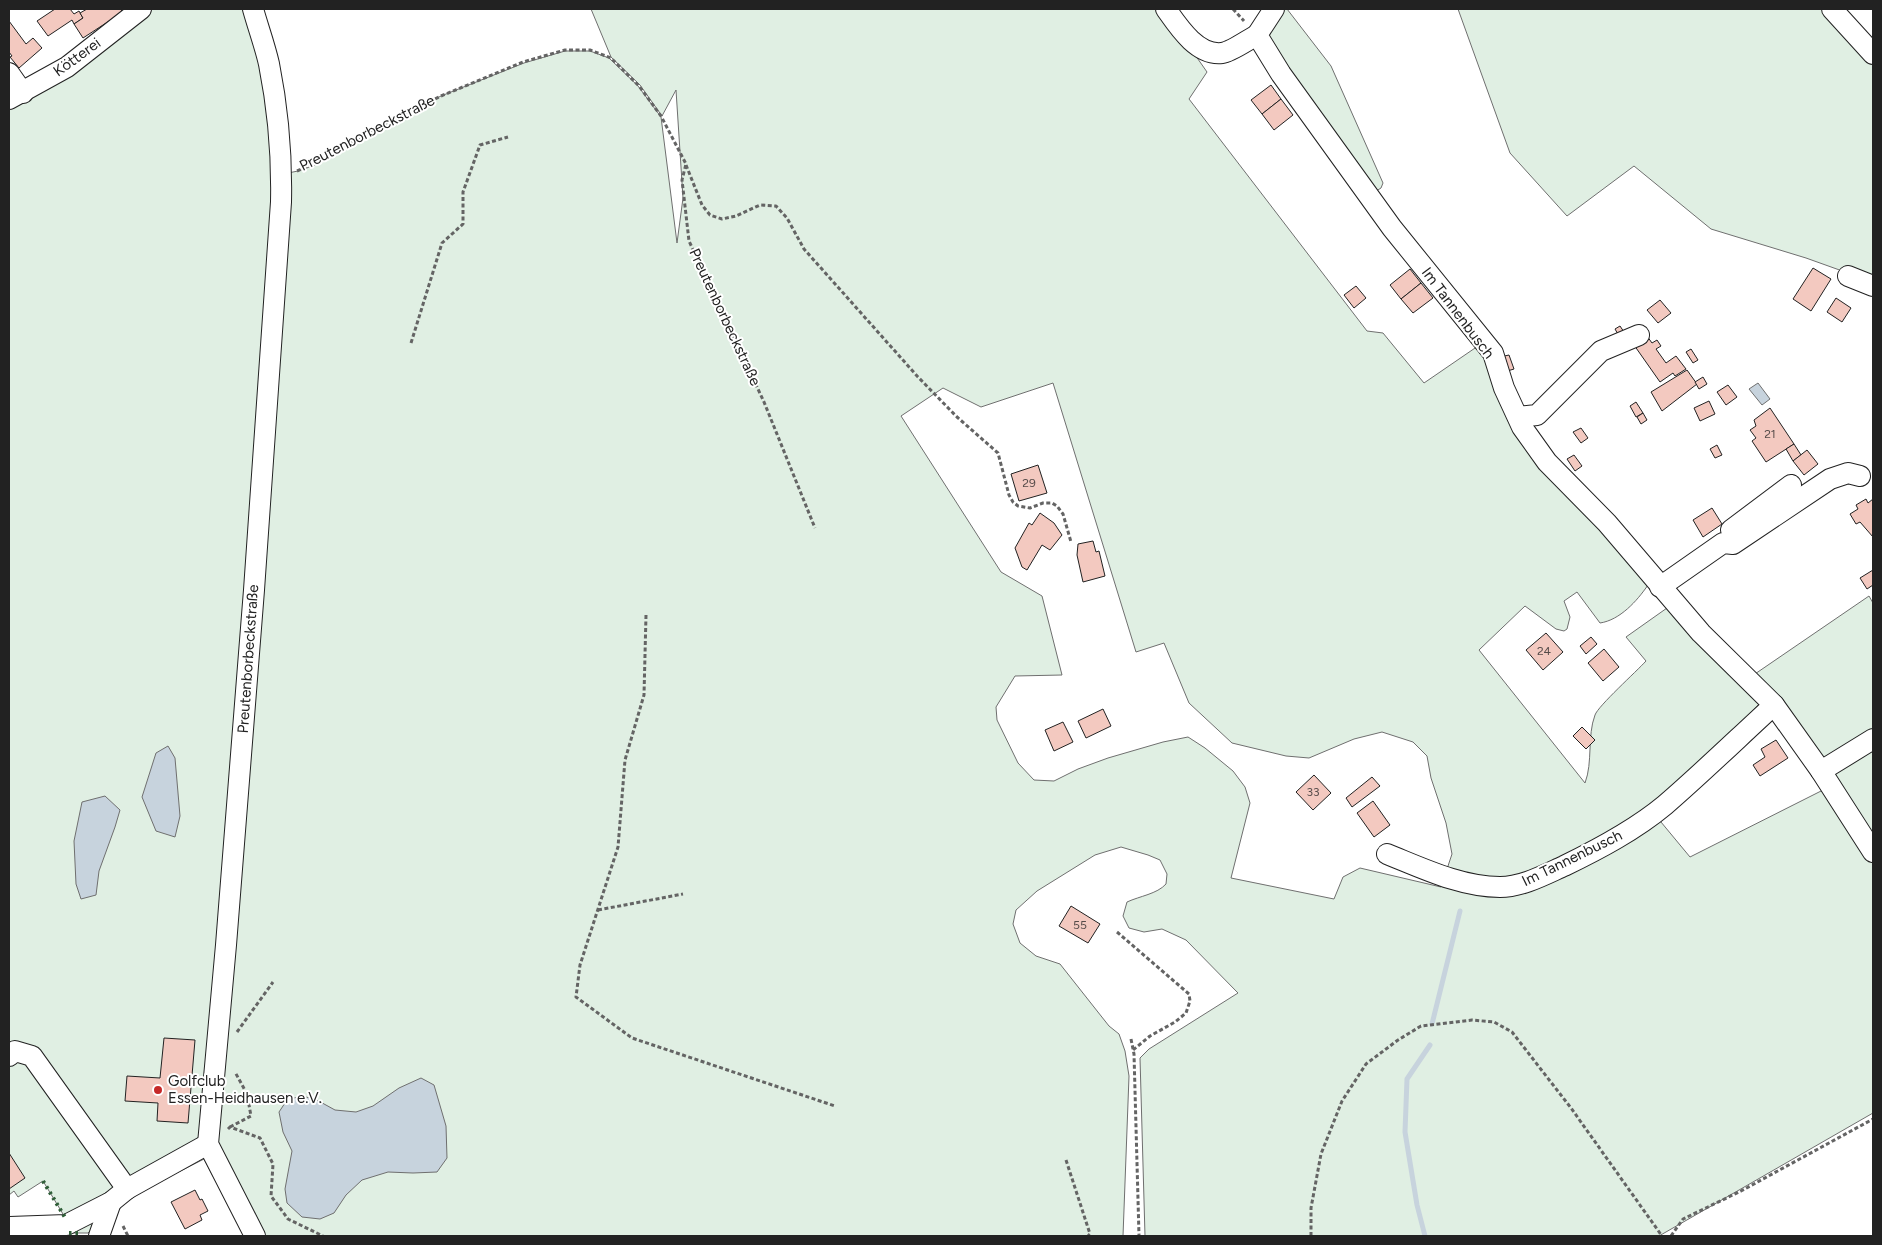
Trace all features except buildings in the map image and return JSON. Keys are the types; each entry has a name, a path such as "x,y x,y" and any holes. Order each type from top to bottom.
{"street":[{"name":"Kötterei","path":"16,96 68,67 142,9"},
{"name":"Preutenborbeckstraße","path":"208,1144 251,620 282,173 277,116 269,63 253,9"},
{"path":"1166,9 1184,34 1208,52 1224,53 1257,35 1274,9"},
{"path":"1832,9 1873,54"},
{"name":"Im Tannenbusch","path":"1257,35 1281,74 1392,228 1493,353 1504,388 1522,427 1547,462 1607,523 1701,633 1774,705 1822,771 1873,852"},
{"path":"9,73 16,96"},
{"path":"1848,276 1873,286"},
{"path":"1518,417 1537,414 1601,351 1638,335"},
{"path":"1660,587 1723,544 1733,544 1830,479 1848,474 1860,476"},
{"path":"1723,544 1725,534 1791,485"},
{"name":"Im Tannenbusch","path":"1387,854 1440,875 1483,885 1499,887 1516,886 1580,858 1622,835 1664,806 1774,705"},
{"path":"1822,771 1873,739"},
{"path":"12,1054 32,1056 127,1189"},
{"path":"10,1227 66,1226 111,1202 127,1189 208,1144 254,1236"},
{"path":"99,1236 111,1202"}],"path":[{"name":"Preutenborbeckstraße","path":"282,173 299,171 376,128 450,92 524,62 565,50 590,50 611,58 639,86 661,116 686,164 682,180 689,241 764,402 815,528"},
{"path":"411,344 442,243 463,224 463,192 480,145 508,137"},
{"path":"686,164 702,205 710,216 722,219 736,216 760,205 776,206 787,218 804,249 832,278 878,334 956,417 998,453 1009,495 1013,502 1018,506 1030,508 1043,503 1052,503 1057,506 1063,514 1071,542"},
{"path":"646,615 644,695 625,760 618,847 580,965 576,997 632,1038 835,1106"},
{"path":"598,910 683,894"},
{"path":"1117,932 1188,994 1190,1001 1186,1013 1150,1036 1133,1050"},
{"path":"232,1040 274,982"},
{"path":"1311,1236 1311,1208 1321,1154 1342,1102 1366,1064 1398,1040 1422,1026 1472,1020 1494,1022 1512,1032 1577,1115 1662,1236"},
{"path":"1131,1039 1133,1050 1139,1236"},
{"path":"208,1144 251,1116 247,1094 235,1074 234,1066"},
{"path":"1671,1236 1683,1219 1750,1187 1873,1119"},
{"path":"230,1128 260,1138 273,1164 271,1196 288,1219 323,1236"},
{"path":"1066,1160 1090,1234 1088,1236"}],"green space":[{"path":"151,9 251,9 283,174 315,165 376,129 441,96 524,63 565,51 590,51 609,58 638,86 661,117 677,243 683,198 676,90 662,116 640,85 611,57 591,9 1163,9 1207,72 1189,99 1367,331 1383,333 1424,383 1478,346 1525,444 1564,494 1606,533 1648,585 1639,597 1621,614 1600,623 1577,592 1564,601 1570,617 1567,629 1564,631 1556,629 1525,606 1479,650 1585,783 1595,715 1646,661 1626,637 1667,608 1760,703 1656,816 1690,857 1829,787 1752,676 1869,596 1873,603 1873,1113 1659,1236 1145,1236 1140,1058 1149,1049 1238,993 1186,940 1162,929 1144,932 1129,928 1123,916 1127,902 1153,893 1162,887 1166,884 1167,874 1160,860 1121,847 1095,855 1037,891 1016,910 1013,924 1020,943 1036,956 1060,964 1109,1026 1119,1034 1125,1051 1129,1076 1123,1236 245,1236 204,1159 125,1199 88,1233 66,1233 66,1219 43,1181 18,1197 14,1191 9,1195 9,104","holes":["1053,383 1136,652 1164,643 1189,703 1232,743 1286,756 1309,758 1354,739 1382,732 1413,742 1427,756 1431,778 1446,823 1452,854 1441,887 1360,868 1343,877 1334,899 1231,878 1250,803 1245,787 1233,771 1188,737 1163,742 1108,758 1078,769 1054,781 1034,780 1018,763 997,720 996,707 1015,676 1062,675 1042,596 1001,572 901,416 943,388 981,407"]},
{"path":"1280,9 1287,9 1331,66 1383,183 1381,188 1370,195 1261,35"},
{"path":"1458,9 1824,9 1873,64 1873,282 1806,258 1711,229 1634,166 1567,216 1510,153"}],"shaded area":[{"path":"1758,383 1770,399 1762,405 1749,389"},
{"path":"168,746 175,758 180,816 175,837 156,831 142,797 156,753"},
{"path":"105,796 120,810 99,871 96,895 81,899 76,884 74,841 82,802"},
{"path":"421,1078 434,1085 446,1126 447,1158 437,1172 388,1172 362,1180 346,1195 334,1213 320,1219 302,1217 287,1203 285,1189 292,1151 283,1132 279,1112 287,1100 301,1096 315,1099 335,1110 356,1112 373,1106 399,1088"}],"waterway":[{"path":"1432,1024 1460,911"},
{"path":"1425,1236 1417,1205 1405,1132 1407,1079 1430,1045"}],"hedge":[{"path":"43,1181 66,1219"},
{"path":"69,1233 79,1233"}],"place":[{"name":"Golfclub Essen-Heidhausen e.V.","path":"158,1090"}]}
